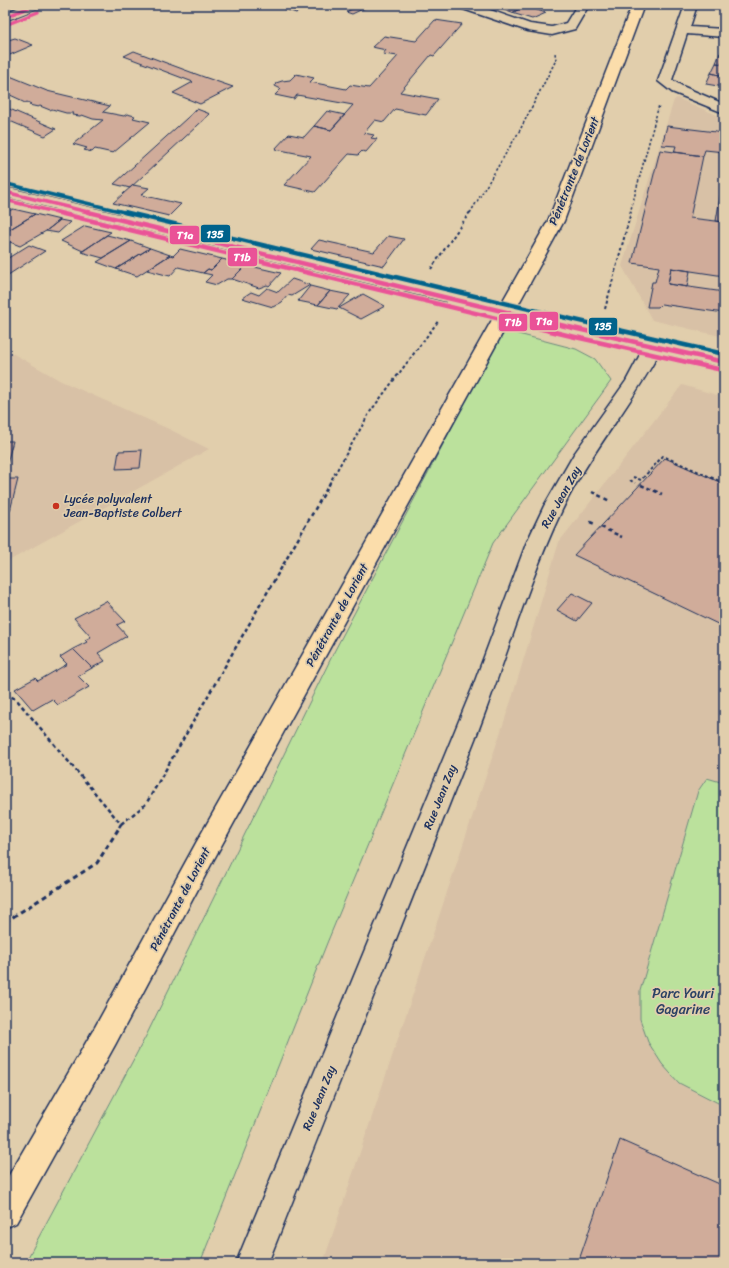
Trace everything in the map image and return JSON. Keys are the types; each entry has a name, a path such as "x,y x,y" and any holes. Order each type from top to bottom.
{"main road":[{"name":"Pénétrante de Lorient","path":"5,1212 105,1036 205,852 556,221 638,5"}],"street":[{"path":"5,17 35,5"},
{"path":"464,5 528,28 552,31 571,26 583,5"},
{"path":"691,5 665,81 677,89 724,109"},
{"path":"683,30 724,33"},
{"path":"5,192 417,289 599,334 654,345 724,362"},
{"name":"Rue Jean Zay","path":"252,1263 483,689 536,544 554,506 584,454 635,381 654,345"}],"path":[{"path":"417,289 461,227 520,130 556,60 552,31"},
{"path":"604,312 665,81"},
{"path":"5,922 97,864 121,824 146,804 370,412 455,299"},
{"path":"634,477 641,480 663,456 724,483"},
{"path":"630,480 635,483"},
{"path":"641,485 662,494"},
{"path":"590,491 610,501"},
{"path":"590,522 595,524"},
{"path":"601,527 622,537"},
{"path":"5,694 16,699 121,824"}],"shaded area":[{"path":"677,98 724,118 724,337 652,320 622,266 674,100"},
{"name":"Lycée polyvalent Jean-Baptiste Colbert","path":"5,349 61,381 171,430 209,449 5,563"},
{"path":"682,385 724,397 724,445 720,450 724,451 724,783 707,778 698,791 640,991 640,1019 679,1083 724,1106 724,1263 323,1263 512,698 559,542"}],"green space":[{"path":"503,330 576,349 595,359 611,381 493,543 327,943 200,1263 25,1263 146,1036 335,650"},
{"name":"Parc Youri Gagarine","path":"707,778 724,783 724,1106 679,1083 662,1064 648,1042 640,1019 640,991 698,791"}],"building":[{"path":"290,5 303,9 296,13 277,6"},
{"path":"360,5 367,7 352,14 346,12"},
{"path":"490,5 526,5 512,13"},
{"path":"525,6 546,13 532,19 512,13"},
{"path":"435,20 462,24 434,56 431,55 400,92 438,99 426,115 395,109 384,122 375,120 364,133 374,135 371,138 377,139 366,152 362,151 358,155 349,154 315,192 284,185 311,156 275,149 289,134 304,137 314,126 331,130 353,105 297,95 294,99 275,95 281,89 275,86 276,83 290,80 296,74 314,78 310,82 346,89 350,85 369,88 398,56 383,54 386,50 372,47 384,36 416,41"},
{"path":"15,38 33,45 5,57 5,41"},
{"path":"134,51 233,87 200,104 173,93 193,82 124,56"},
{"path":"720,53 724,54 724,64 716,63"},
{"path":"716,63 724,64 724,76 711,73"},
{"path":"711,73 724,76 724,87 706,84"},
{"path":"5,74 47,91 110,106 103,112 124,116 127,114 135,116 133,118 150,122 113,153 95,149 92,152 84,150 87,148 73,144 103,120 93,119 82,115 72,115 73,113 66,113 52,109 50,110 40,106 29,105 31,104 27,102 25,103 8,94 5,95"},
{"path":"5,107 56,129 45,136 5,119"},
{"path":"197,109 210,114 130,188 114,184"},
{"path":"327,111 345,115 331,130 314,126"},
{"path":"667,126 724,133 724,152 705,150 703,156 674,152 676,146 662,145"},
{"path":"660,150 703,156 690,218 724,222 722,237 724,237 724,276 671,268 668,284 724,292 724,313 661,304 658,307 647,307 652,282 655,282 659,267 632,263"},
{"path":"724,174 724,222 716,221"},
{"path":"133,185 149,188 141,195 181,204 169,216 113,203"},
{"path":"13,209 35,214 7,231 5,230 5,213"},
{"path":"35,214 60,220 46,231 20,246 5,240 5,232"},
{"path":"60,220 70,222 58,233 46,231"},
{"path":"85,226 111,232 83,251 61,241"},
{"path":"107,235 131,241 103,258 81,252"},
{"path":"388,236 404,239 384,266 311,249 319,240 374,252"},
{"path":"131,241 150,248 116,269 97,262"},
{"path":"29,245 45,251 5,277 5,260"},
{"path":"150,248 170,255 137,276 116,269"},
{"path":"180,249 222,259 211,270 208,269 203,273 178,267 170,276 147,270 170,255 173,256"},
{"path":"222,259 246,265 232,279 227,279 217,285 205,282 212,275 203,273 208,269 211,270"},
{"path":"246,265 281,273 269,286 267,285 259,288 232,279"},
{"path":"671,268 690,271 687,287 668,284"},
{"path":"292,279 310,285 292,296 288,295 282,302 273,307 242,298 251,292 259,295 267,288 278,292"},
{"path":"310,286 330,291 318,305 298,301"},
{"path":"330,291 350,295 337,309 318,305"},
{"path":"363,294 385,306 361,319 339,308"},
{"path":"5,441 13,441 5,471"},
{"path":"142,450 140,468 116,469 119,451"},
{"path":"665,458 724,484 724,627 574,555"},
{"path":"5,479 18,479 10,511 5,511"},
{"path":"572,593 592,603 577,621 557,610"},
{"path":"106,601 125,621 117,625 127,636 98,653 105,661 92,668 73,649 87,642 85,640 91,637 74,618"},
{"path":"73,649 92,668 78,676 89,687 58,705 52,699 33,710 15,689 35,678 38,681 67,664 60,657"},
{"path":"620,1140 724,1186 724,1263 578,1263"}],"transit line":[{"name":"T1a","path":"5,17 35,5"},
{"name":"T1b","path":"8,24 38,12"},
{"name":"135","path":"7,184 575,320 724,354"},
{"name":"T1a","path":"5,192 573,328 724,362"},
{"name":"T1b","path":"5,200 571,336 722,370"}],"place":[{"name":"Lycée polyvalent Jean-Baptiste Colbert","path":"56,506"}]}
